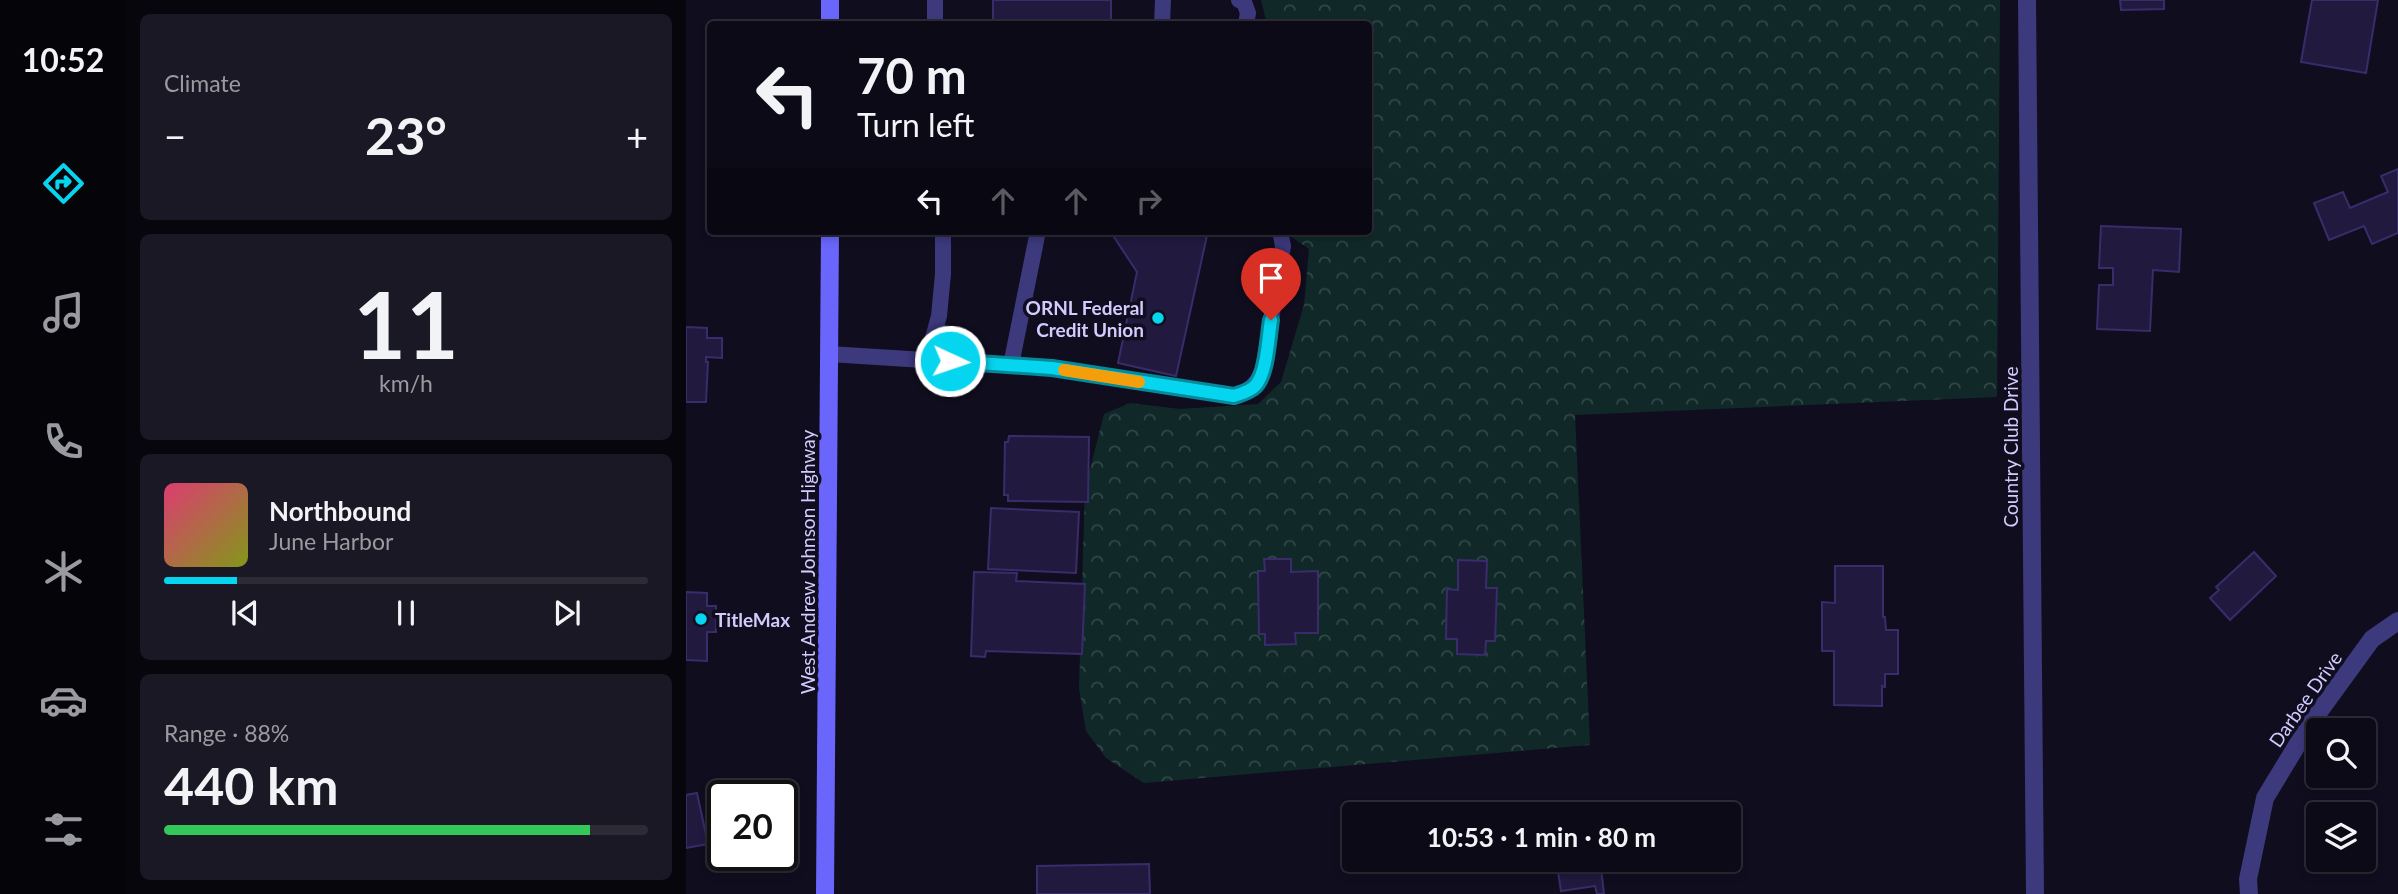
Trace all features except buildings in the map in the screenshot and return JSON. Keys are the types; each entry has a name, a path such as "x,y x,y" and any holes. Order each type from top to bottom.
{"main road":[{"path":"830,0 830,21"},
{"name":"West Andrew Johnson Highway","path":"825,894 830,235"}],"street":[{"name":"Country Club Drive","path":"2027,0 2035,894"},
{"name":"Darbee Drive","path":"2246,889 2265,798 2308,727 2372,639 2398,621"}],"lane":[{"path":"935,0 935,21"},
{"path":"1162,21 1163,0"},
{"path":"1239,0 1244,2 1247,21"},
{"path":"927,360 939,316 943,235"},
{"path":"1011,365 1037,235"},
{"path":"829,354 1052,368 1234,396 1247,392 1257,384 1263,370 1283,246 1281,235"}],"green space":[{"path":"1261,0 2000,0 1997,397 1575,415 1590,745 1144,783 1106,758 1086,731 1079,688 1085,489 1104,414 1130,403 1180,409 1258,404 1281,382 1304,305 1309,249 1289,235 1372,235 1372,21 1266,21"}],"slow traffic":[{"path":"1064,370 1139,382"}],"place":[{"name":"ORNL Federal Credit Union","path":"1158,318"},
{"name":"TitleMax","path":"701,619"}],"route":[{"path":"950,361 1052,368 1234,396 1247,392 1257,384 1263,370 1271,320"}]}
